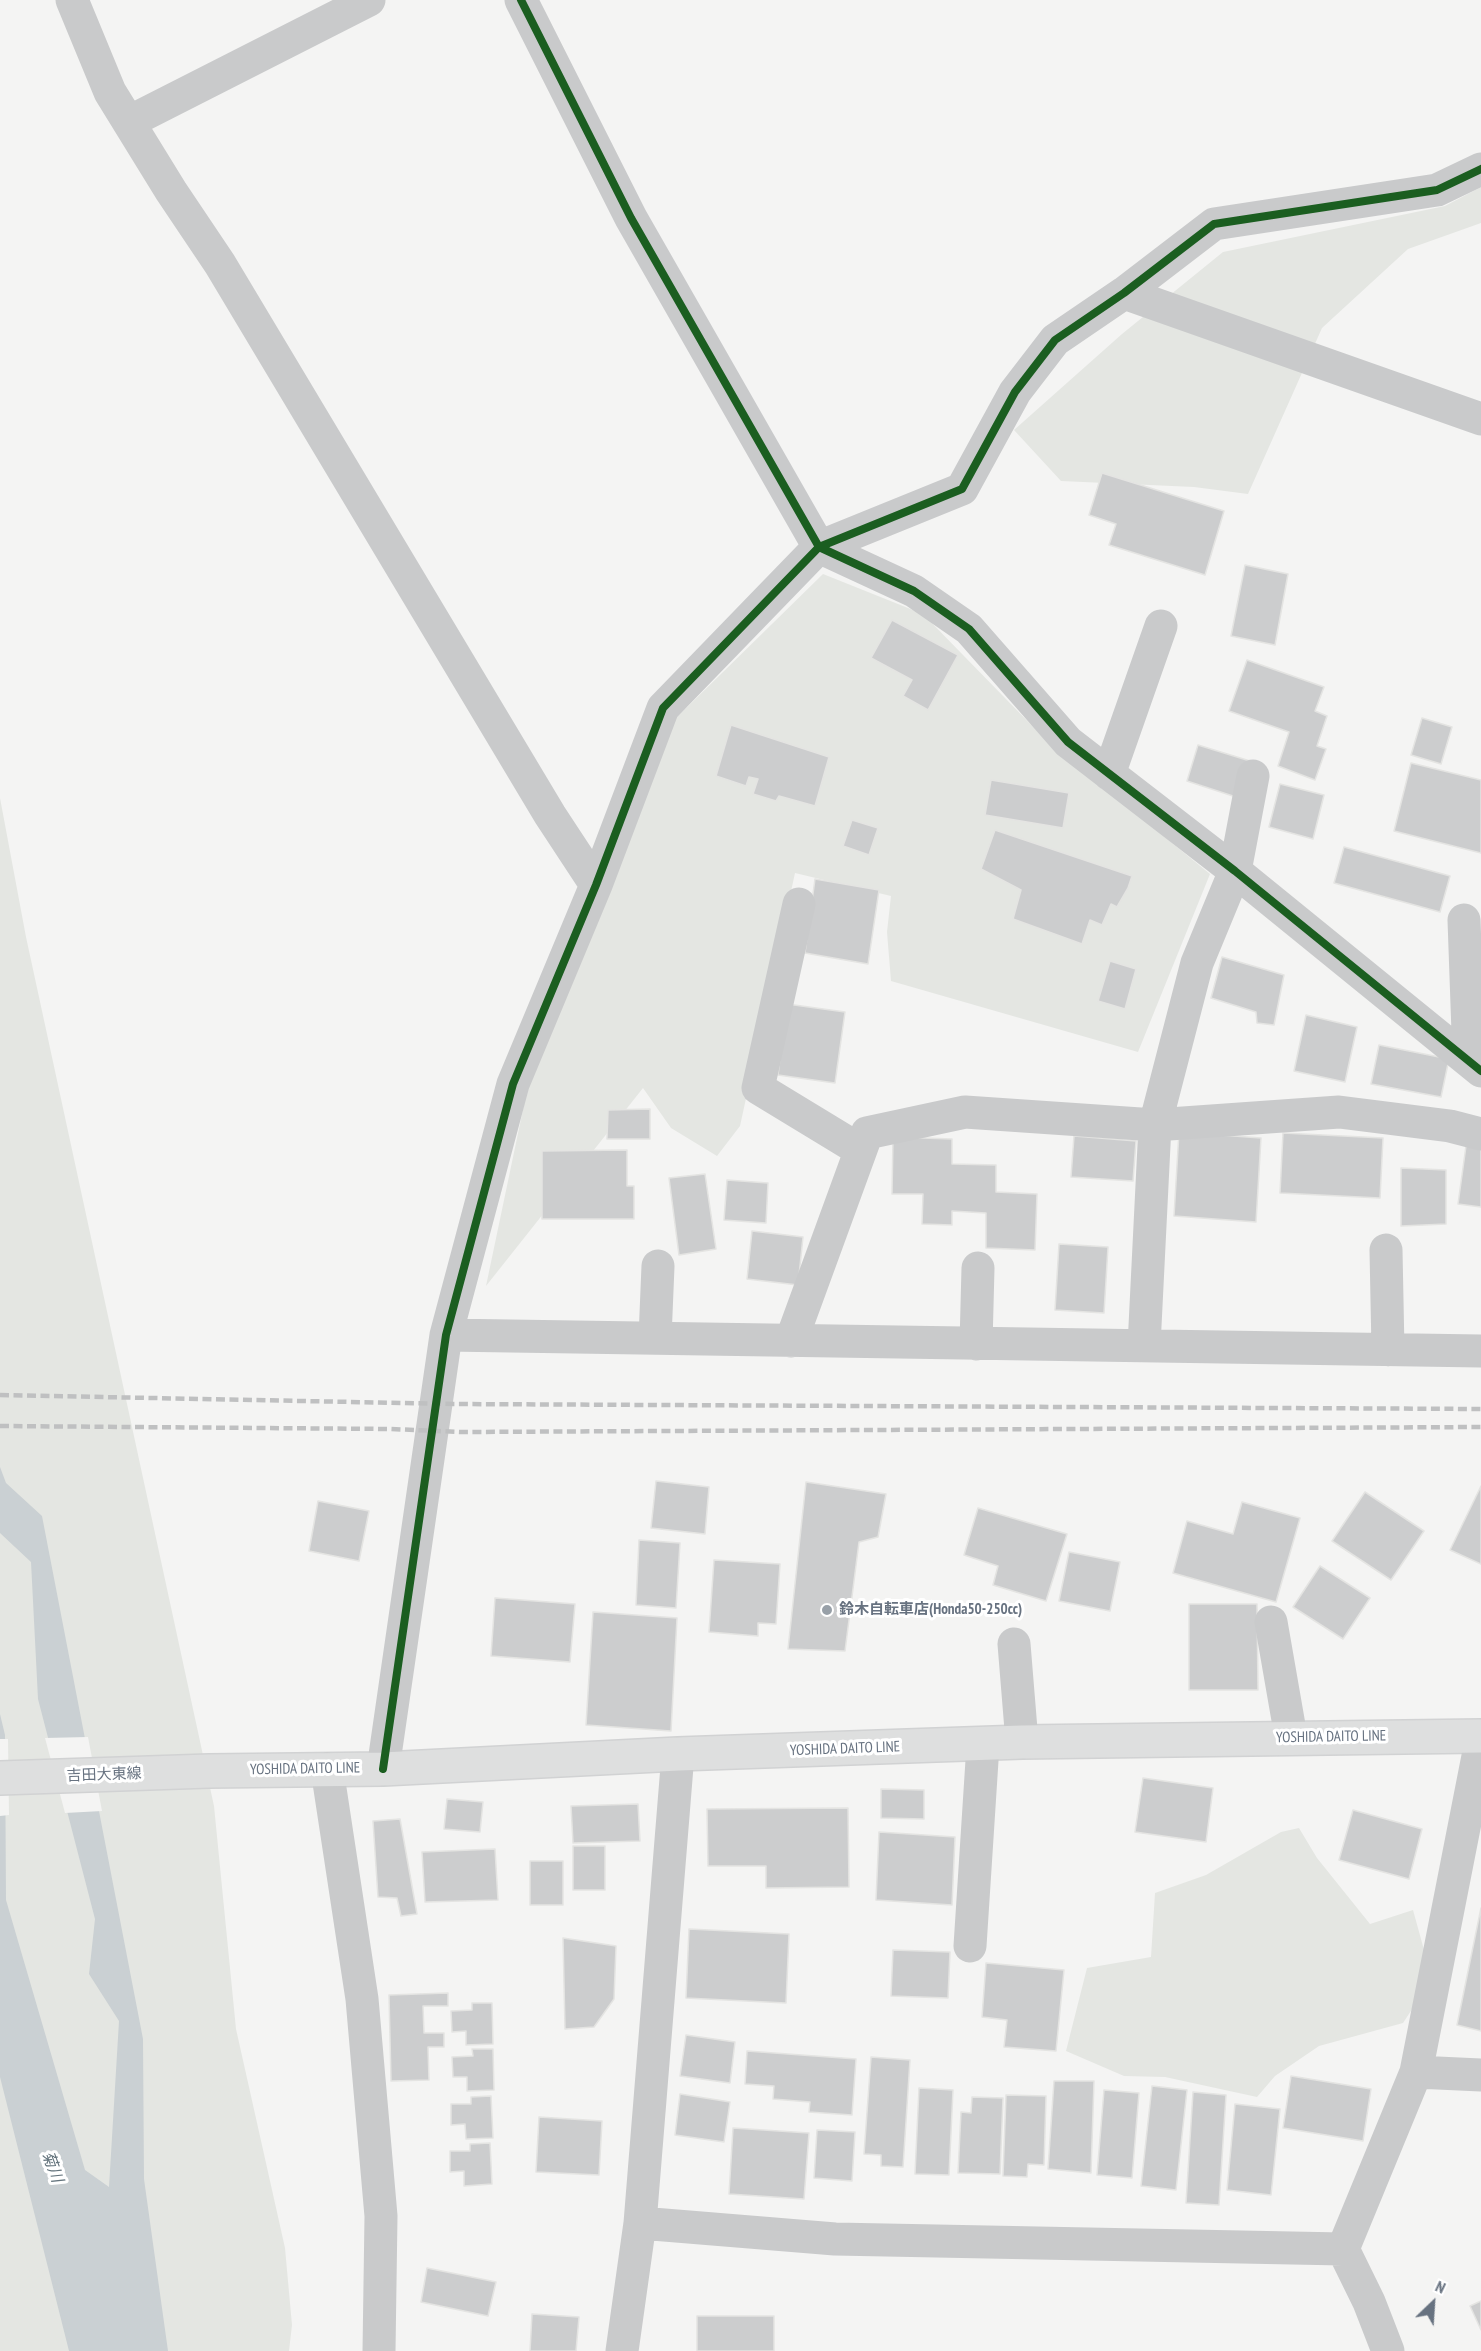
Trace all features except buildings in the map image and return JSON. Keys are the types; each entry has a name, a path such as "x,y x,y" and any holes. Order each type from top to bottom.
{"main road":[{"name":"YOSHIDA DAITO LINE","path":"209,1771 382,1769 678,1754 983,1746 1022,1742 1481,1736"},
{"name":"吉田大東線","path":"0,1778 209,1771"}],"street":[{"path":"72,0 110,92 220,264 550,815 596,885"},
{"path":"129,122 369,0"},
{"path":"521,0 631,218 819,547 914,591 969,629 1068,742 1235,871 1475,1066"},
{"path":"382,1769 446,1335 513,1084 596,885 663,708 819,547 962,489 1015,392 1055,340 1124,293 1214,224 1437,190 1481,169"},
{"path":"1124,293 1481,419"},
{"path":"1109,774 1161,626"},
{"path":"1144,1346 1155,1125 1197,963 1235,871 1253,776"},
{"path":"799,904 758,1088 860,1150"},
{"path":"1464,920 1475,1066"},
{"path":"791,1341 867,1133 965,1112 1155,1125 1340,1112 1450,1126 1481,1134"},
{"path":"1386,1250 1388,1350"},
{"path":"655,1338 658,1266"},
{"path":"976,1344 978,1268"},
{"path":"446,1335 1481,1351"},
{"path":"1271,1622 1291,1737"},
{"path":"1014,1644 1022,1742"},
{"path":"1388,2351 1370,2302 1343,2249 1416,2072 1481,1741"},
{"path":"970,1946 983,1746"},
{"path":"622,2351 640,2223 678,1754"},
{"path":"327,1768 362,1999 381,2216 379,2351"},
{"path":"1416,2072 1481,2074"},
{"path":"640,2223 835,2239 1343,2249"}],"shaded area":[{"path":"1481,187 1481,223 1408,249 1322,328 1248,494 1194,487 1061,481 1014,430 1122,334 1223,252 1445,206"},
{"path":"823,574 923,614 1045,739 1210,874 1138,1052 891,981 887,932 891,896 795,873 740,1126 717,1156 671,1128 643,1088 486,1286 534,1057 672,722"},
{"path":"0,798 26,937 214,1806 236,2029 285,2248 292,2325 289,2351 0,2351"},
{"path":"1299,1828 1317,1858 1370,1924 1413,1910 1432,1979 1403,2023 1319,2046 1275,2076 1257,2097 1165,2077 1124,2076 1066,2051 1087,1968 1151,1957 1155,1893 1206,1875 1281,1832"}],"water":[{"name":"菊川","path":"0,1467 6,1483 42,1516 143,2039 144,2179 168,2351 69,2351 0,2077 0,1714 5,1735 6,1900 85,2170 109,2187 119,2021 89,1974 95,1919 38,1699 31,1562 0,1533"}],"pier":[{"path":"88,1737 102,1811 65,1813 45,1738"},
{"path":"0,1739 8,1739 9,1815 0,1816"}],"railway":[{"path":"0,1395 454,1404 1481,1409"},
{"path":"0,1426 391,1429 461,1432 1481,1427"}],"cycle path":[{"path":"521,0 631,218 819,547 914,591 969,629 1068,742 1235,871 1481,1071"},
{"path":"383,1769 446,1335 513,1084 596,885 663,708 819,547 962,489 1015,392 1055,340 1124,293 1214,224 1437,190 1481,169"}],"place":[{"name":"鈴木自転車店(Honda50-250cc)","path":"827,1610"}]}
